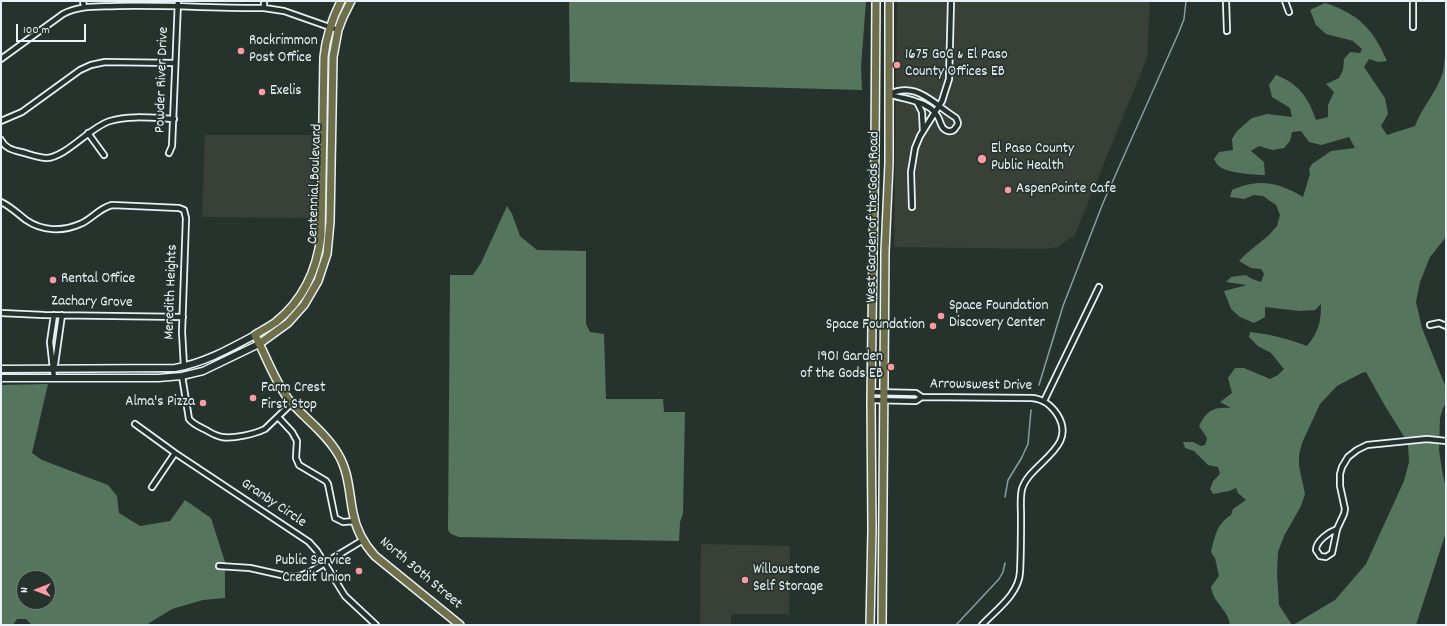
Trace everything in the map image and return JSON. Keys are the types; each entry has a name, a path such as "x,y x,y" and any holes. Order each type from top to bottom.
{"main road":[{"name":"Centennial Boulevard","path":"1,369 157,369 184,367 206,360 254,335 275,323 290,310 302,294 311,277 320,250 323,64 325,46 330,27 341,1"},
{"name":"Centennial Boulevard","path":"1,378 158,378 182,376 210,368 259,344 288,323 304,306 318,281 327,254 330,222 332,71 334,45 343,17 351,1"},
{"name":"West Garden of the Gods Road","path":"870,625 872,530 872,252 876,150 876,1"},
{"name":"West Garden of the Gods Road","path":"882,625 890,1"},
{"name":"North 30th Street","path":"254,335 284,392 292,403 327,439 338,453 347,475 355,521 363,540 375,556 460,625"}],"street":[{"path":"83,1 84,7"},
{"path":"264,1 264,8"},
{"path":"912,207 912,162 917,142 946,93 950,74 951,1"},
{"path":"1226,1 1227,31"},
{"path":"1285,1 1289,12"},
{"path":"1413,1 1413,28"},
{"path":"1,59 63,14 84,7 136,3 264,8 284,11 338,30"},
{"name":"Powder River Drive","path":"169,153 172,146 174,119 178,4"},
{"path":"1,121 22,112 80,70 91,65 105,62 175,63"},
{"path":"899,90 914,91 924,95 956,118 958,121 957,127 950,131 942,127 938,117 924,103 899,98 889,94 899,90"},
{"path":"917,102 922,112 923,131"},
{"path":"1,140 5,146 11,149 47,158 59,154 106,122 123,118 174,119"},
{"path":"88,133 104,154"},
{"name":"Meredith Heights","path":"1,202 28,221 50,229 62,230 79,225 104,208 112,205 179,208 184,210 186,218 182,346 184,367"},
{"path":"1044,401 1100,287"},
{"name":"Zachary Grove","path":"1,312 54,315 183,317"},
{"path":"54,315 50,342 54,369"},
{"path":"54,378 62,315"},
{"path":"1430,325 1439,324 1446,326"},
{"path":"182,376 188,419 192,423 215,435 227,437 265,429 292,403"},
{"name":"Arrowswest Drive","path":"871,392 916,393 922,397"},
{"name":"Arrowswest Drive","path":"871,400 916,400 922,397 1032,398 1044,401 1051,406 1060,420 1062,430 1060,441 1056,449 1029,477 1022,490 1020,572 1018,583 1013,592 982,625"},
{"path":"278,417 292,432 297,441 296,458 299,465 326,481 328,484 335,518 338,521 343,522 355,521"},
{"name":"Granby Circle","path":"136,424 175,453 313,546 345,596 376,625"},
{"path":"1337,530 1332,531 1318,543 1316,550 1320,556 1326,557 1332,553 1337,530 1345,509 1340,486 1340,474 1344,462 1352,453 1362,447 1373,444 1427,439 1446,441"},
{"path":"152,487 175,453"},
{"path":"219,566 257,569 291,577 303,575 325,564 363,540"}],"shaded area":[{"path":"897,1 1150,1 1147,58 1074,237 1070,237 1059,247 1044,249 894,247"},
{"path":"205,135 314,135 314,218 202,217"},
{"name":"Willowstone Self Storage","path":"701,544 790,546 789,614 731,614 731,625 700,625"}],"green space":[{"path":"569,1 866,1 861,67 862,90 570,82"},
{"path":"1445,1 1446,1 1446,27"},
{"path":"1325,3 1347,12 1364,24 1382,50 1387,61 1378,62 1369,59 1364,67 1385,98 1388,114 1381,126 1387,135 1415,126 1443,72 1446,47 1446,237 1430,257 1420,282 1416,302 1422,328 1446,388 1446,403 1440,418 1439,450 1446,487 1446,532 1416,625 1293,625 1335,600 1366,564 1404,481 1409,462 1408,445 1366,372 1337,386 1320,404 1302,443 1299,455 1299,466 1305,494 1301,506 1284,536 1278,552 1277,573 1279,605 1292,625 1230,625 1229,619 1212,593 1211,587 1219,576 1215,558 1211,551 1219,526 1231,515 1233,509 1246,500 1238,493 1236,488 1213,494 1210,489 1213,481 1220,474 1218,467 1208,465 1194,451 1185,448 1183,442 1193,442 1201,446 1205,445 1207,438 1199,426 1205,416 1216,409 1231,408 1220,402 1232,393 1228,378 1235,368 1244,368 1270,379 1278,375 1284,369 1271,353 1258,346 1249,337 1250,332 1279,337 1307,346 1314,336 1318,326 1321,304 1315,310 1300,311 1265,307 1265,317 1254,323 1240,317 1231,309 1224,291 1247,285 1226,282 1231,277 1246,275 1261,282 1264,274 1261,269 1251,268 1239,261 1269,235 1277,226 1280,215 1276,205 1263,196 1254,195 1244,199 1230,197 1232,190 1242,186 1268,183 1285,188 1303,197 1310,174 1309,169 1312,164 1331,151 1355,148 1349,137 1321,145 1309,142 1301,131 1292,132 1290,141 1284,148 1272,150 1259,146 1251,151 1264,162 1265,175 1229,171 1219,166 1214,159 1219,152 1233,150 1232,139 1237,131 1252,118 1267,114 1292,117 1290,108 1272,97 1269,85 1276,75 1291,83 1302,92 1310,105 1316,120 1328,117 1328,105 1334,92 1326,84 1339,78 1343,70 1344,59 1350,52 1360,53 1362,49 1353,41 1326,34 1316,25 1310,10"},
{"path":"507,206 512,214 520,236 537,250 586,251 586,324 590,332 604,334 606,399 663,399 664,412 685,412 683,514 680,522 679,541 459,537 451,534 448,530 450,275 473,275 481,263"},
{"path":"48,384 32,453 42,460 108,485 117,496 119,513 140,526 170,521 185,500 211,518 225,562 225,598 203,600 172,609 146,625 32,625 26,619 17,619 13,625 1,625 1,385"}],"waterway":[{"path":"1039,385 1063,306 1103,203 1179,32 1184,19 1186,1"},
{"path":"1005,497 1008,480 1028,444 1031,410"},
{"path":"956,625 999,579 1003,572 1005,563"}],"place":[{"name":"Rockrimmon Post Office","path":"241,51"},
{"name":"1675 GoG & El Paso County Offices EB","path":"897,65"},
{"name":"Exelis","path":"262,92"},
{"name":"El Paso County Public Health","path":"982,159"},
{"name":"AspenPointe Cafe","path":"1008,190"},
{"name":"Rental Office","path":"53,280"},
{"name":"Space Foundation Discovery Center","path":"941,316"},
{"name":"Space Foundation","path":"933,326"},
{"name":"1901 Garden of the Gods EB","path":"891,367"},
{"name":"Farm Crest First Stop","path":"253,398"},
{"name":"Alma's Pizza","path":"203,403"},
{"name":"Public Service Credit Union","path":"359,571"},
{"name":"Willowstone Self Storage","path":"745,580"}]}
